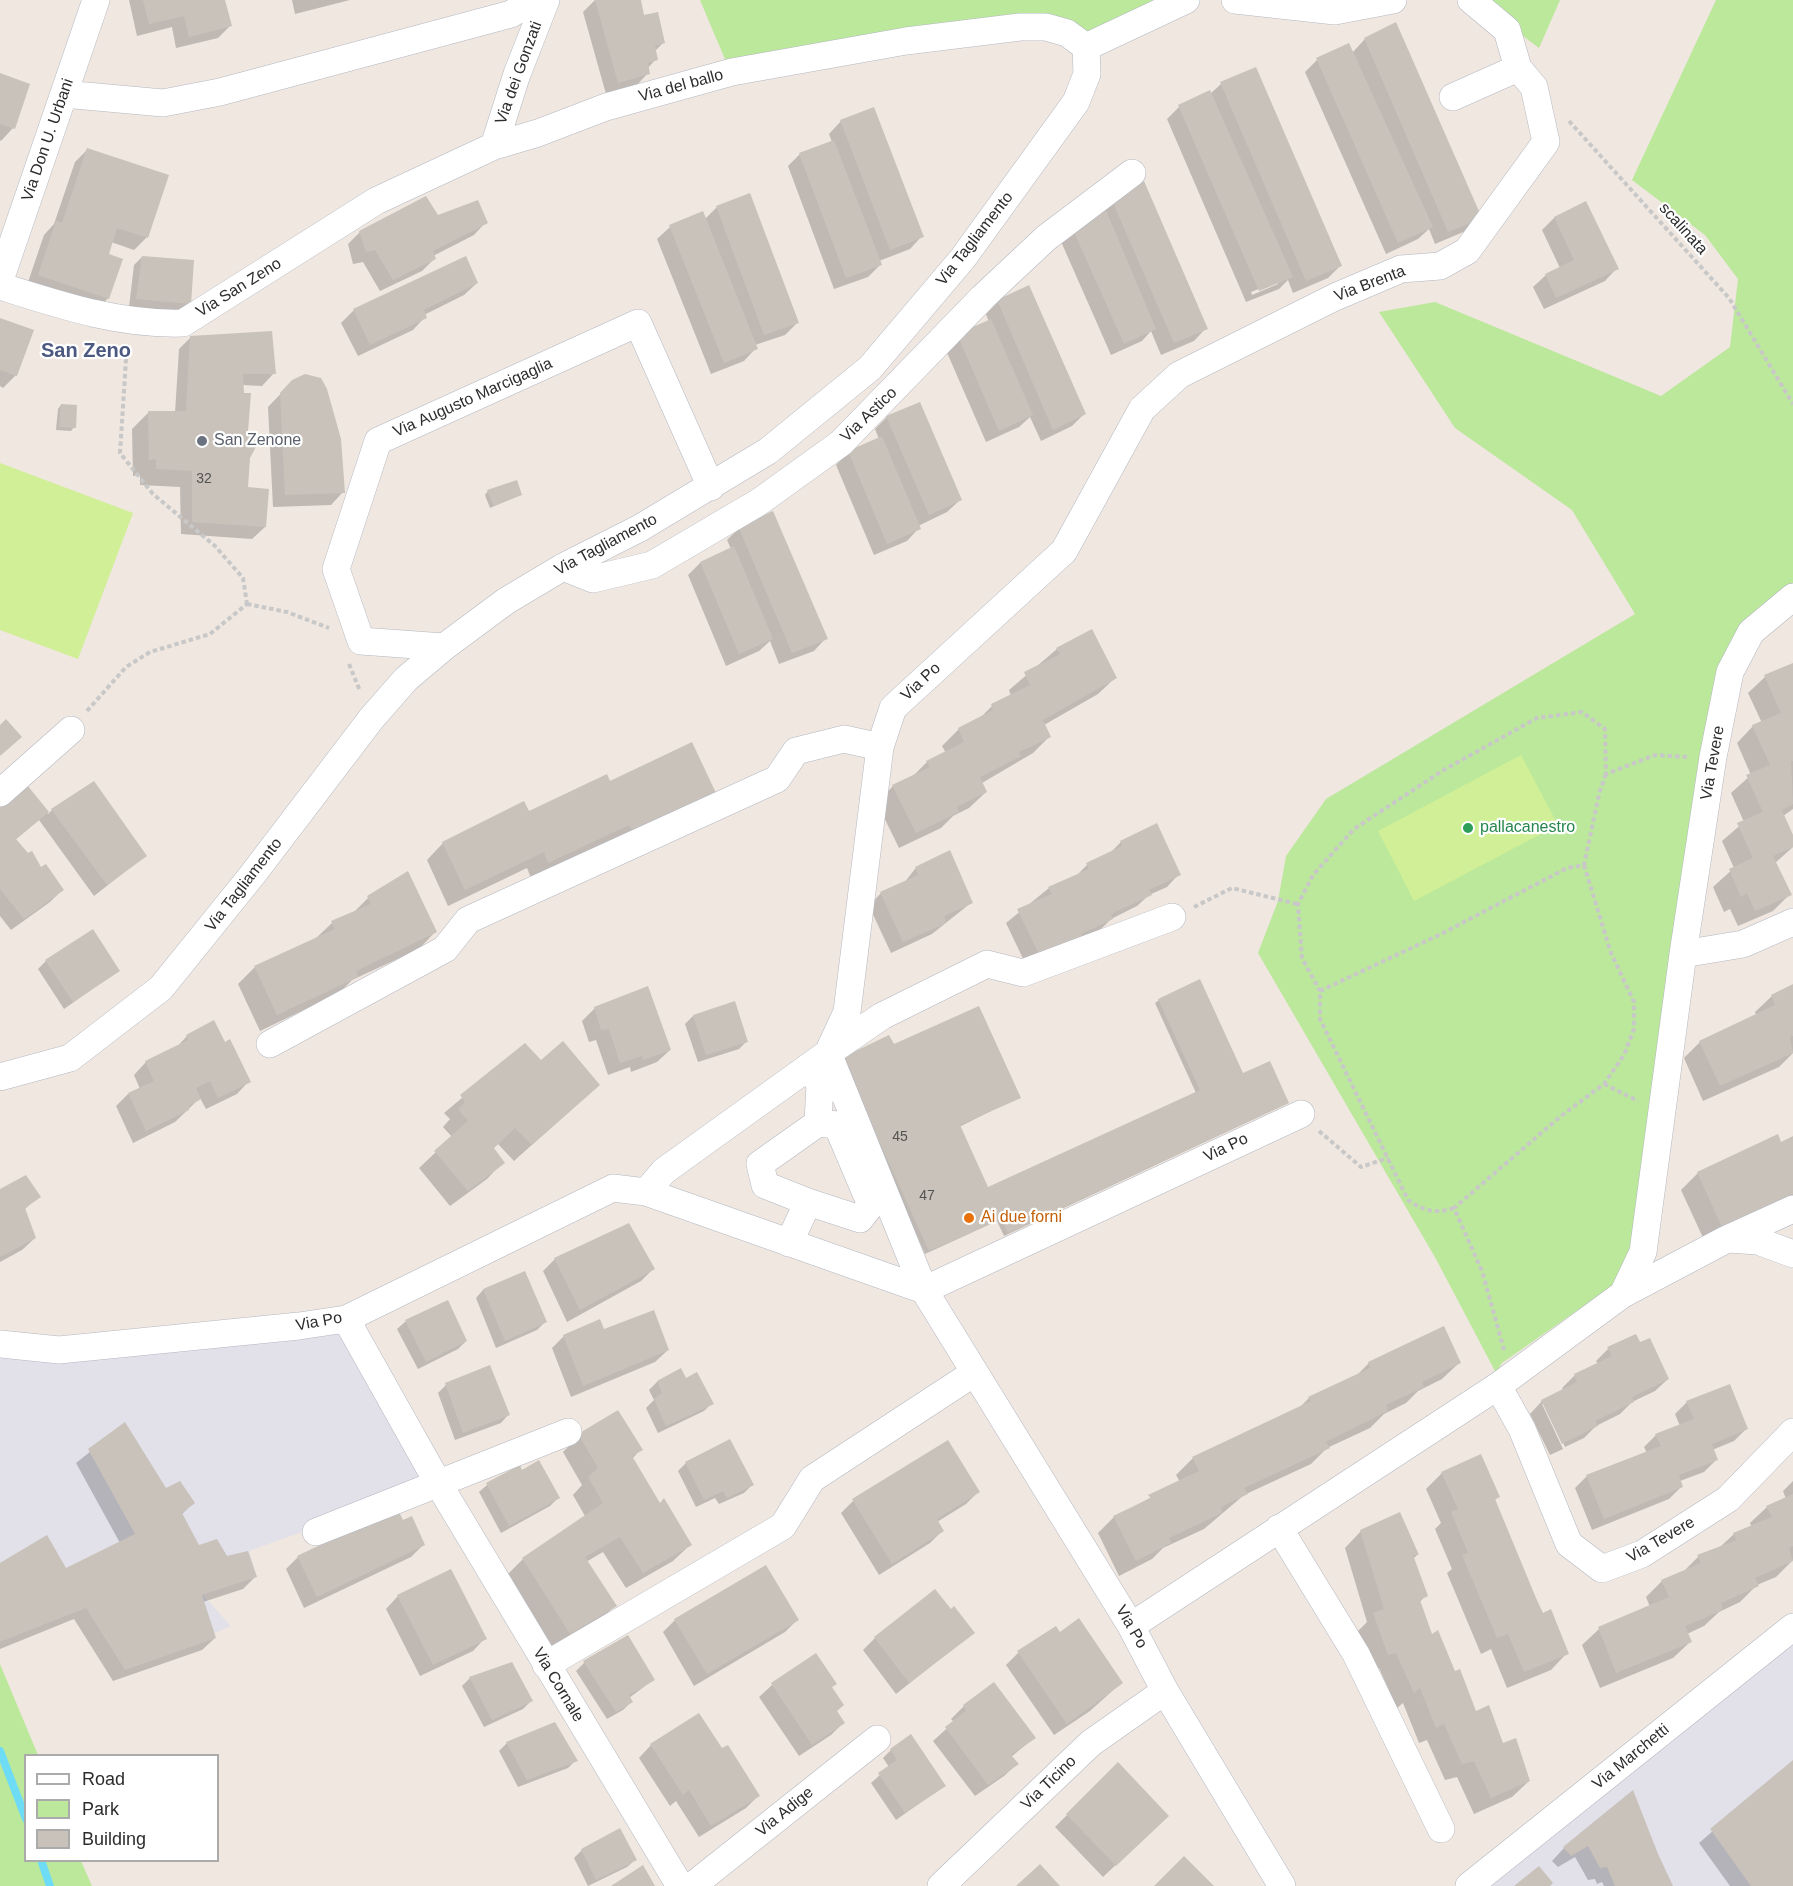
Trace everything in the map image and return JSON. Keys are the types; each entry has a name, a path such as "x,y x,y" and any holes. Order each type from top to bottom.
{"street":[{"name":"Via Don U. Urbani","path":"0,280 96,0"},
{"path":"64,94 163,103 220,92 511,14 534,0"},
{"name":"Via dei Gonzati","path":"494,146 517,75 546,0"},
{"path":"1086,47 1185,0"},
{"path":"1235,0 1335,11 1393,0"},
{"name":"Via Brenta","path":"1142,409 1179,375 1335,297 1401,269 1440,266 1467,251 1545,142 1534,87 1518,68 1507,30 1471,0"},
{"name":"Via del ballo","path":"301,249 376,201 494,146 538,133 606,107 732,72 906,41 1020,27 1046,27 1067,33 1086,47"},
{"name":"Via Tagliamento","path":"0,1077 70,1058 160,988 254,874 371,719 406,679 444,647 506,601 563,567 640,528 768,451 870,368 963,258 1076,102 1088,74 1086,47"},
{"path":"1453,97 1518,68"},
{"name":"Via Astico","path":"563,567 593,579 652,565 759,502 841,443 983,297 1046,238 1132,174"},
{"name":"Via San Zeno","path":"0,285 88,314 156,324 183,323 301,249"},
{"name":"Via Augusto Marcigaglia","path":"444,647 360,641 336,568 378,441 638,323 711,487"},
{"name":"Via Po","path":"819,1060 847,1012 880,747 893,708 1064,551 1142,409"},
{"name":"Via Tevere","path":"1623,1294 1643,1252 1683,954 1713,758 1730,672 1751,632 1793,597"},
{"path":"0,793 71,730"},
{"path":"270,1044 445,949 468,920 777,779 796,751 844,739 880,747"},
{"name":"Via Po","path":"645,1192 664,1171 882,1016 987,964 1023,974 1172,917"},
{"path":"1683,954 1743,944 1793,922"},
{"path":"818,1123 819,1060"},
{"name":"Via Po","path":"819,1060 924,1290 1131,1626 1165,1691 1282,1886"},
{"name":"Via Po","path":"0,1344 59,1350 299,1326 346,1319 613,1188 645,1192 924,1290 1301,1114"},
{"path":"818,1123 837,1125 871,1205 860,1219 808,1202 765,1185 760,1164 818,1123"},
{"path":"789,1243 808,1202"},
{"name":"Via Tevere","path":"1131,1626 1507,1379 1623,1294 1727,1239 1793,1209"},
{"path":"1727,1239 1758,1241 1793,1254"},
{"name":"Via Cornale","path":"346,1319 438,1483 680,1886"},
{"path":"546,1665 783,1526 812,1479 974,1373"},
{"name":"Via Tevere","path":"1507,1379 1522,1430 1569,1544 1602,1569 1642,1554 1728,1499 1793,1432"},
{"path":"316,1532 568,1432"},
{"path":"1279,1528 1356,1654 1441,1829"},
{"name":"Via Marchetti","path":"1469,1886 1793,1627"},
{"name":"Via Ticino","path":"941,1886 1091,1743 1165,1691"},
{"name":"Via Adige","path":"692,1886 878,1738"}],"path":[{"name":"scalinata","path":"1566,117 1729,298 1793,404"},
{"path":"128,320 120,453 153,494 215,546 243,578 247,604"},
{"path":"247,604 287,612 336,631"},
{"path":"71,730 126,667 150,652 210,634 247,604"},
{"path":"345,653 371,719"},
{"path":"1582,712 1605,729 1606,774 1599,794 1584,865 1611,953 1634,1002 1634,1029 1624,1055 1604,1084 1561,1116 1454,1208 1440,1212 1424,1210 1408,1200 1320,1019 1320,991 1302,958 1298,904 1313,875 1354,830 1442,771 1537,718 1582,712"},
{"path":"1606,774 1655,755 1713,758"},
{"path":"1320,991 1441,934 1568,868 1584,865"},
{"path":"1172,917 1232,888 1298,904"},
{"path":"1604,1084 1633,1101 1664,1106"},
{"path":"1301,1114 1361,1167 1388,1158"},
{"path":"1454,1208 1482,1271 1503,1347 1507,1379"}],"shaded area":[{"path":"346,1319 438,1483 249,1551 257,1577 203,1595 231,1626 125,1670 86,1608 0,1642 0,1344"},
{"path":"1793,1627 1793,1886 1469,1886"}],"green space":[{"path":"700,0 1169,0 1089,39 1055,23 727,64"},
{"path":"1464,0 1560,0 1539,48 1487,9"},
{"path":"1716,0 1793,0 1793,603 1783,609 1742,665 1668,1061 1652,1258 1502,1363 1496,1373 1436,1259 1258,953 1278,901 1286,856 1326,799 1635,614 1572,510 1455,428 1379,312 1435,302 1661,396 1730,347 1738,279 1705,235 1632,180"},
{"path":"0,463 133,513 78,659 0,630"},
{"name":"pallacanestro","path":"1521,755 1558,825 1414,901 1378,831"},
{"path":"0,1664 38,1754 24,1754 24,1862 81,1862 92,1886 0,1886"}],"building":[{"path":"143,0 225,0 232,26 189,37 184,16 149,24"},
{"path":"595,0 641,0 644,15 658,12 665,43 655,46 658,60 648,63 650,74 618,83"},
{"path":"1396,22 1482,218 1448,232 1364,38"},
{"path":"1349,43 1433,227 1398,243 1316,58"},
{"path":"1256,67 1342,266 1306,281 1220,82"},
{"path":"0,73 30,84 15,129 0,124"},
{"path":"1210,90 1293,277 1259,291 1178,105"},
{"path":"874,107 924,237 890,250 840,120"},
{"path":"834,140 882,265 846,278 799,153"},
{"path":"87,148 169,175 148,238 117,228 109,254 123,259 109,299 38,275 56,221 62,223"},
{"path":"1144,181 1208,329 1174,343 1110,196"},
{"path":"750,193 799,323 764,335 716,206"},
{"path":"426,196 438,215 478,200 488,223 433,251 436,259 393,280 375,250 366,252 359,231"},
{"path":"1586,201 1619,269 1556,298 1545,274 1574,260 1554,217"},
{"path":"1105,208 1156,329 1124,344 1070,223"},
{"path":"703,211 758,349 724,363 669,225"},
{"path":"142,256 194,260 191,304 136,299"},
{"path":"466,256 478,283 424,310 427,318 370,345 353,309"},
{"path":"1029,285 1086,414 1053,430 997,300"},
{"path":"0,318 34,330 17,376 0,370"},
{"path":"991,319 1033,415 999,431 957,334"},
{"path":"272,331 276,374 243,374 244,393 251,393 248,431 254,436 257,445 250,458 248,487 269,489 266,527 192,522 192,471 156,469 156,459 149,460 148,411 186,411 190,336"},
{"path":"305,374 321,378 327,389 341,439 345,493 285,495 280,393 292,380"},
{"path":"920,402 962,500 929,515 886,416"},
{"path":"61,404 77,405 76,428 59,427"},
{"path":"882,436 921,529 887,544 848,451"},
{"path":"517,480 522,495 494,506 487,490"},
{"path":"773,511 828,639 792,653 738,526"},
{"path":"734,546 773,639 739,654 700,562"},
{"path":"1092,629 1117,678 1043,720 1051,737 1019,752 1021,756 980,777 987,792 957,807 959,812 916,833 892,785 930,767 926,761 964,742 958,728 993,710 991,704 1030,685 1024,672 1060,654 1056,648"},
{"path":"1793,663 1793,761 1791,762 1793,804 1782,810 1793,835 1793,847 1773,856 1792,895 1755,911 1747,893 1741,897 1729,869 1753,858 1737,823 1763,812 1746,775 1770,765 1752,725 1781,713 1764,675"},
{"path":"6,719 22,737 0,756 0,725"},
{"path":"692,742 716,793 634,833 629,825 548,863 544,852 465,890 442,842 524,801 529,811 607,774 610,781"},
{"path":"23,780 49,812 16,839 28,853 32,851 41,867 46,864 64,890 24,919 0,889 0,801"},
{"path":"94,781 147,856 107,885 51,809"},
{"path":"1157,823 1181,875 1149,890 1152,895 1111,914 1113,919 1081,934 1083,939 1041,958 1017,909 1052,894 1048,887 1089,869 1086,863 1122,846 1120,841"},
{"path":"950,850 973,903 944,916 946,923 903,942 880,892 918,875 915,867"},
{"path":"408,871 437,932 356,971 358,977 277,1015 254,966 335,929 331,921 371,904 367,896"},
{"path":"93,929 120,971 73,1002 45,960"},
{"path":"1200,979 1243,1073 1270,1061 1289,1103 1008,1233 1001,1219 929,1251 841,1058 889,1035 894,1044 979,1006 1021,1098 960,1125 988,1187 1200,1090 1158,999"},
{"path":"1793,984 1793,1036 1790,1037 1793,1053 1720,1086 1699,1041 1775,1005 1771,995"},
{"path":"648,986 671,1050 643,1060 642,1056 620,1063 609,1029 601,1030 594,1007"},
{"path":"735,1001 748,1042 706,1055 693,1015"},
{"path":"214,1020 225,1042 230,1039 251,1082 218,1098 210,1081 196,1088 201,1099 189,1106 189,1110 146,1131 128,1093 154,1081 145,1061 188,1040 186,1035"},
{"path":"563,1041 600,1085 532,1145 515,1128 494,1148 505,1163 468,1191 434,1151 468,1121 458,1109 465,1102 460,1095 525,1043 541,1060"},
{"path":"1778,1134 1781,1142 1793,1136 1793,1194 1722,1227 1697,1172"},
{"path":"26,1175 41,1197 25,1208 36,1238 0,1257 0,1189"},
{"path":"629,1223 655,1269 580,1310 554,1258"},
{"path":"525,1271 547,1322 505,1341 483,1289"},
{"path":"448,1300 467,1341 426,1362 405,1320"},
{"path":"654,1310 669,1350 583,1386 563,1335 600,1319 604,1329"},
{"path":"1444,1326 1461,1363 1422,1382 1424,1387 1386,1405 1388,1411 1326,1442 1330,1448 1244,1488 1248,1494 1221,1507 1222,1513 1169,1538 1171,1543 1136,1561 1113,1516 1151,1498 1148,1495 1199,1471 1192,1457 1311,1401 1308,1397 1370,1368 1368,1362"},
{"path":"1636,1334 1640,1342 1650,1338 1669,1379 1632,1397 1634,1402 1595,1421 1598,1426 1562,1444 1541,1400 1577,1382 1574,1374 1612,1356 1607,1347"},
{"path":"490,1365 510,1415 463,1433 445,1383"},
{"path":"681,1368 686,1378 697,1372 714,1404 666,1426 654,1399 662,1393 657,1381"},
{"path":"1730,1384 1748,1429 1712,1444 1718,1460 1679,1475 1683,1487 1604,1519 1586,1475 1661,1446 1655,1434 1694,1419 1686,1401"},
{"path":"618,1410 643,1450 632,1456 660,1503 664,1498 692,1545 643,1573 620,1537 585,1557 617,1606 570,1634 522,1558 603,1503 588,1477 598,1468 578,1434"},
{"path":"125,1422 166,1488 180,1481 195,1503 182,1513 199,1545 217,1539 227,1556 248,1551 257,1577 202,1595 216,1638 125,1670 86,1608 0,1642 0,1563 47,1535 66,1568 135,1534 88,1449"},
{"path":"730,1439 754,1485 727,1498 723,1491 704,1500 685,1462"},
{"path":"948,1440 980,1492 937,1519 944,1531 892,1564 852,1499"},
{"path":"1481,1454 1500,1497 1495,1499 1536,1598 1543,1613 1551,1609 1569,1654 1524,1672 1508,1634 1497,1638 1462,1555 1468,1553 1451,1512 1458,1509 1441,1472"},
{"path":"539,1460 560,1498 509,1526 486,1483 520,1465 522,1470"},
{"path":"1793,1494 1793,1546 1789,1548 1793,1561 1755,1578 1759,1586 1721,1603 1723,1610 1685,1626 1692,1642 1616,1673 1598,1627 1669,1597 1661,1580 1701,1563 1697,1555 1737,1540 1733,1533 1772,1517 1766,1506"},
{"path":"397,1508 403,1520 412,1516 425,1545 317,1597 297,1556"},
{"path":"1400,1512 1419,1555 1413,1555 1428,1596 1420,1600 1432,1634 1438,1630 1455,1671 1460,1669 1476,1711 1489,1705 1503,1743 1516,1738 1530,1781 1491,1798 1474,1761 1462,1764 1444,1724 1436,1728 1420,1688 1414,1693 1396,1653 1388,1655 1373,1613 1384,1609 1360,1530"},
{"path":"766,1565 799,1620 707,1674 674,1619"},
{"path":"451,1569 487,1639 433,1665 397,1595"},
{"path":"935,1589 951,1609 954,1606 975,1633 909,1683 874,1637"},
{"path":"1079,1618 1123,1683 1067,1724 1017,1651 1056,1626 1060,1632"},
{"path":"628,1635 655,1680 629,1695 633,1702 616,1712 583,1661"},
{"path":"816,1653 837,1684 832,1687 844,1705 837,1711 845,1723 812,1745 771,1683"},
{"path":"512,1662 533,1701 492,1720 469,1677"},
{"path":"994,1682 1036,1738 1011,1755 1019,1764 988,1785 945,1727 966,1711 963,1705"},
{"path":"699,1713 722,1748 728,1745 760,1796 711,1826 689,1790 683,1795 650,1744"},
{"path":"555,1722 578,1761 527,1780 506,1742"},
{"path":"911,1734 946,1786 905,1813 878,1773 897,1760 890,1749"},
{"path":"1793,1760 1793,1886 1751,1886 1710,1829"},
{"path":"1118,1762 1169,1816 1116,1866 1066,1814"},
{"path":"1633,1790 1673,1886 1615,1886 1607,1867 1600,1868 1588,1846 1571,1856 1563,1847"},
{"path":"620,1828 637,1860 596,1880 581,1849"},
{"path":"1184,1856 1214,1886 1154,1886"},
{"path":"1040,1864 1060,1886 1016,1886"},
{"path":"643,1865 655,1886 611,1886"},
{"path":"1539,1866 1553,1883 1550,1886 1514,1886"}],"waterway":[{"path":"0,1751 24,1814"},
{"path":"42,1862 50,1886"}],"place":[{"name":"San Zenone","path":"202,441"},
{"name":"pallacanestro","path":"1468,828"},
{"name":"Ai due forni","path":"969,1218"}],"district":[{"name":"San Zeno","path":"86,351"}]}
